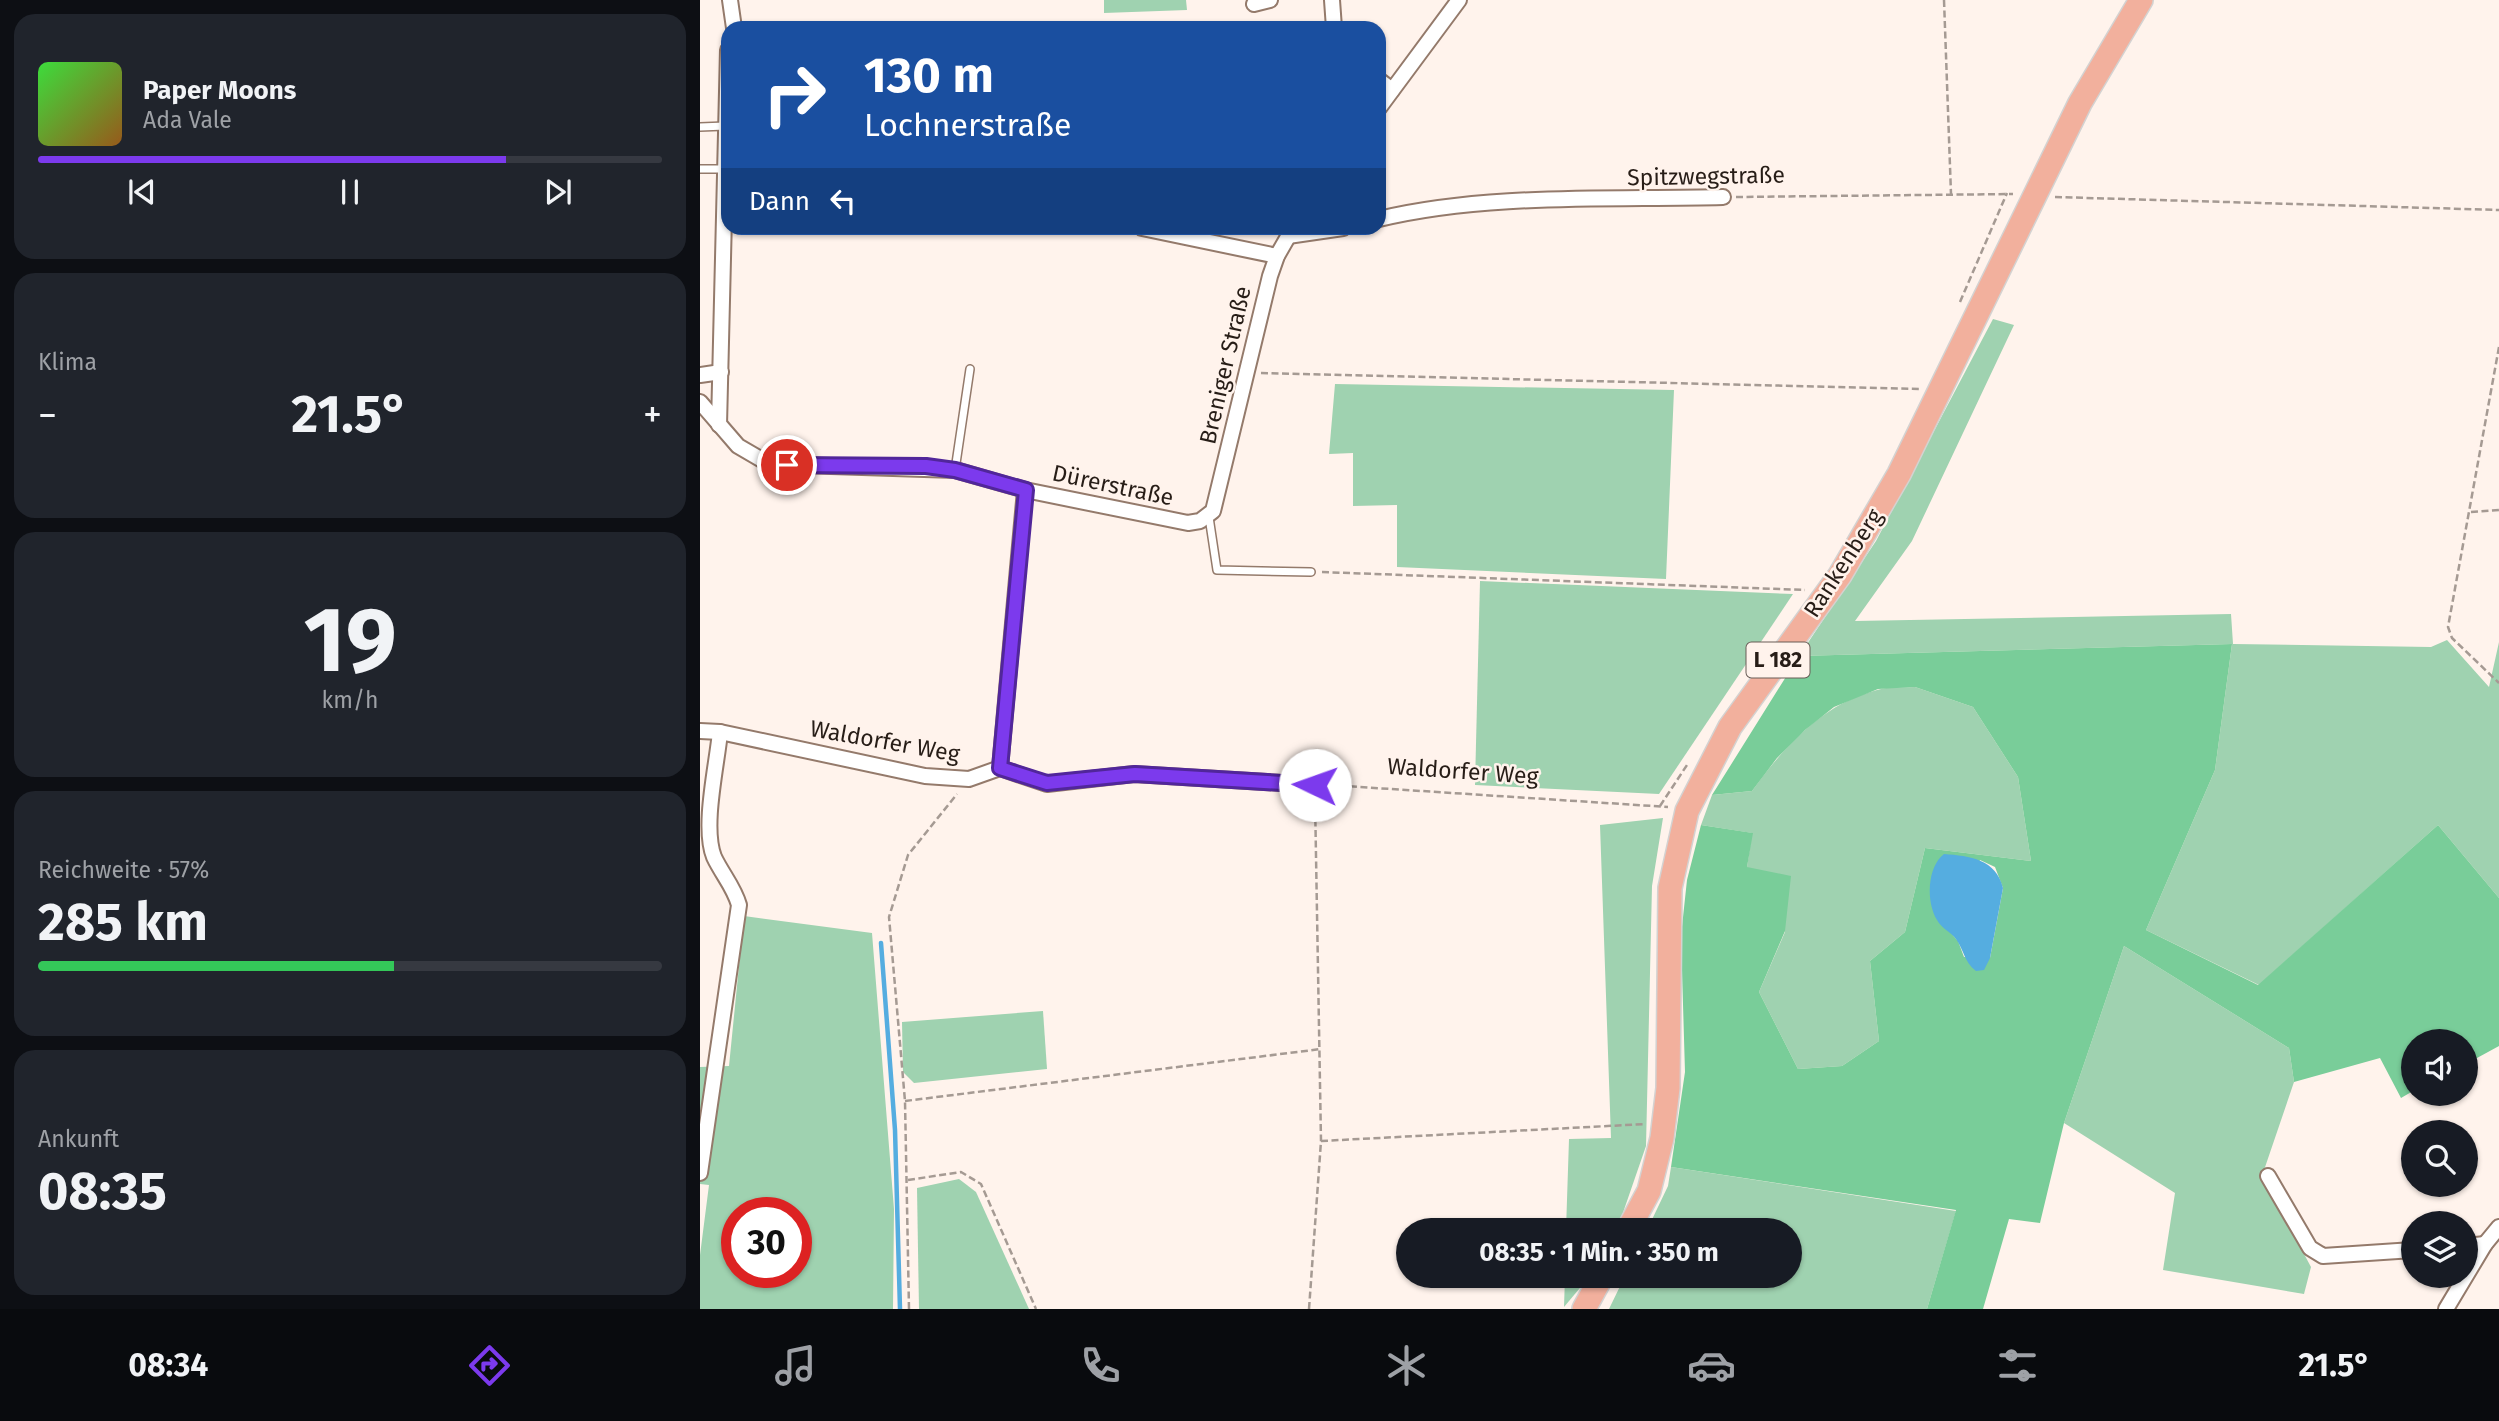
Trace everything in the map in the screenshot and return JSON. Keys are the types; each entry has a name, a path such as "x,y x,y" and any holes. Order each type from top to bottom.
{"main road":[{"name":"Rankenberg","path":"1634,1218 1649,1191 1664,1124 1668,1088 1670,888 1687,811 1730,727 1839,575 1899,474 2080,103 2141,0"},
{"path":"1584,1309 1595,1288"}],"street":[{"path":"730,0 736,21"},
{"path":"1254,4 1270,0"},
{"path":"1332,0 1334,21"},
{"path":"1386,98 1459,0"},
{"path":"1386,85 1392,90"},
{"name":"Spitzwegstraße","path":"1386,218 1438,208 1502,203 1723,197"},
{"path":"719,425 723,235"},
{"path":"1176,235 1277,256"},
{"name":"Breniger Straße","path":"1209,517 1213,511 1277,256 1289,235"},
{"path":"700,375 721,372"},
{"name":"Dürerstraße","path":"700,402 737,446 769,464 926,466 955,470 1026,490 1188,523 1209,517"},
{"path":"1026,490 1000,768 1047,783 1135,774 1315,785"},
{"name":"Waldorfer Weg","path":"700,731 720,732 925,776 969,779 1000,768"},
{"path":"700,1173 739,905 735,891 714,855 710,828 720,732"},
{"path":"2268,1176 2310,1248 2323,1256 2401,1251"},
{"path":"2446,1309 2485,1244 2499,1227"},
{"path":"2478,1245 2485,1244"}],"lane":[{"path":"700,127 721,126"},
{"path":"700,169 721,169"},
{"path":"955,470 970,369"},
{"path":"1209,517 1217,570 1311,572"}],"path":[{"path":"1944,0 1951,194"},
{"path":"1959,303 2007,193"},
{"name":"Spitzwegstraße","path":"1723,197 2007,193 2035,197 2499,210"},
{"path":"2499,347 2448,628 2452,638 2499,683"},
{"path":"1247,372 1922,389"},
{"path":"2470,512 2499,510"},
{"path":"1311,572 1807,590"},
{"path":"909,1309 905,1101 889,917 908,855 969,779"},
{"path":"1309,1309 1321,1141 1315,785"},
{"name":"Waldorfer Weg","path":"1315,785 1660,806 1687,811"},
{"path":"905,1101 1321,1049"},
{"path":"1321,1141 1664,1124"},
{"path":"907,1180 961,1172 981,1185 1036,1309"}],"green space":[{"path":"1104,0 1186,0 1187,10 1104,13"},
{"path":"1993,319 2014,325 1912,541 1855,621 2231,614 2233,644 2431,647 2447,640 2489,687 2499,642 2499,898 2438,825 2259,985 2146,930 2215,770 2232,644 1799,656 1876,541"},
{"path":"1335,384 1674,390 1666,579 1397,567 1397,505 1353,506 1353,453 1329,454"},
{"path":"1480,581 1793,594 1659,794 1475,785"},
{"path":"2232,644 2215,770 2146,930 2258,985 2438,825 2499,898 2499,1046 2478,1057 2478,1029 2401,1029 2401,1098 2380,1058 2294,1082 2289,1048 2124,946 2064,1123 2040,1223 2009,1219 1983,1309 1927,1309 1956,1210 1671,1167 1685,1072 1681,936 1687,880 1701,825 1753,833 1747,867 1791,876 1785,931 1759,992 1798,1069 1842,1066 1879,1041 1870,961 1905,932 1925,848 2031,861 2018,777 1973,707 1915,687 1878,689 1834,707 1805,730 1777,758 1752,791 1712,795 1799,656","holes":["1980,860 1995,867 2003,888 1990,958 1964,957 1958,941 1950,932"]},
{"path":"1915,687 1973,707 2018,777 2031,861 1925,848 1905,932 1870,961 1879,1041 1842,1066 1798,1069 1759,992 1785,932 1747,867 1752,833 1701,825 1712,795 1752,791 1791,743 1839,706 1882,689"},
{"path":"1663,818 1652,886 1646,1146 1621,1218 1566,1218 1569,1139 1611,1138 1600,825"},
{"path":"744,916 872,933 894,1209 893,1309 700,1309 700,1255 709,1185 700,1184 700,1067 729,1066"},
{"path":"2124,946 2289,1048 2294,1082 2262,1176 2311,1267 2304,1294 2163,1270 2175,1193 2064,1123"},
{"path":"1043,1011 1047,1069 914,1083 903,1072 902,1022"},
{"path":"1671,1167 1956,1211 1927,1309 1609,1309 1619,1288 1802,1288 1802,1218 1653,1218 1668,1186"},
{"path":"959,1179 976,1192 1029,1309 919,1309 917,1188"},
{"path":"1565,1288 1580,1288 1564,1307"}],"water":[{"path":"1944,854 1981,861 2000,878 2003,888 1990,958 1984,970 1976,971 1972,967 1956,939 1939,923 1933,913 1931,876 1938,860"}],"waterway":[{"path":"881,943 895,1130 900,1309"}],"route":[{"path":"787,465 926,466 955,470 1026,490 1000,768 1047,783 1135,774 1315,785"}]}
